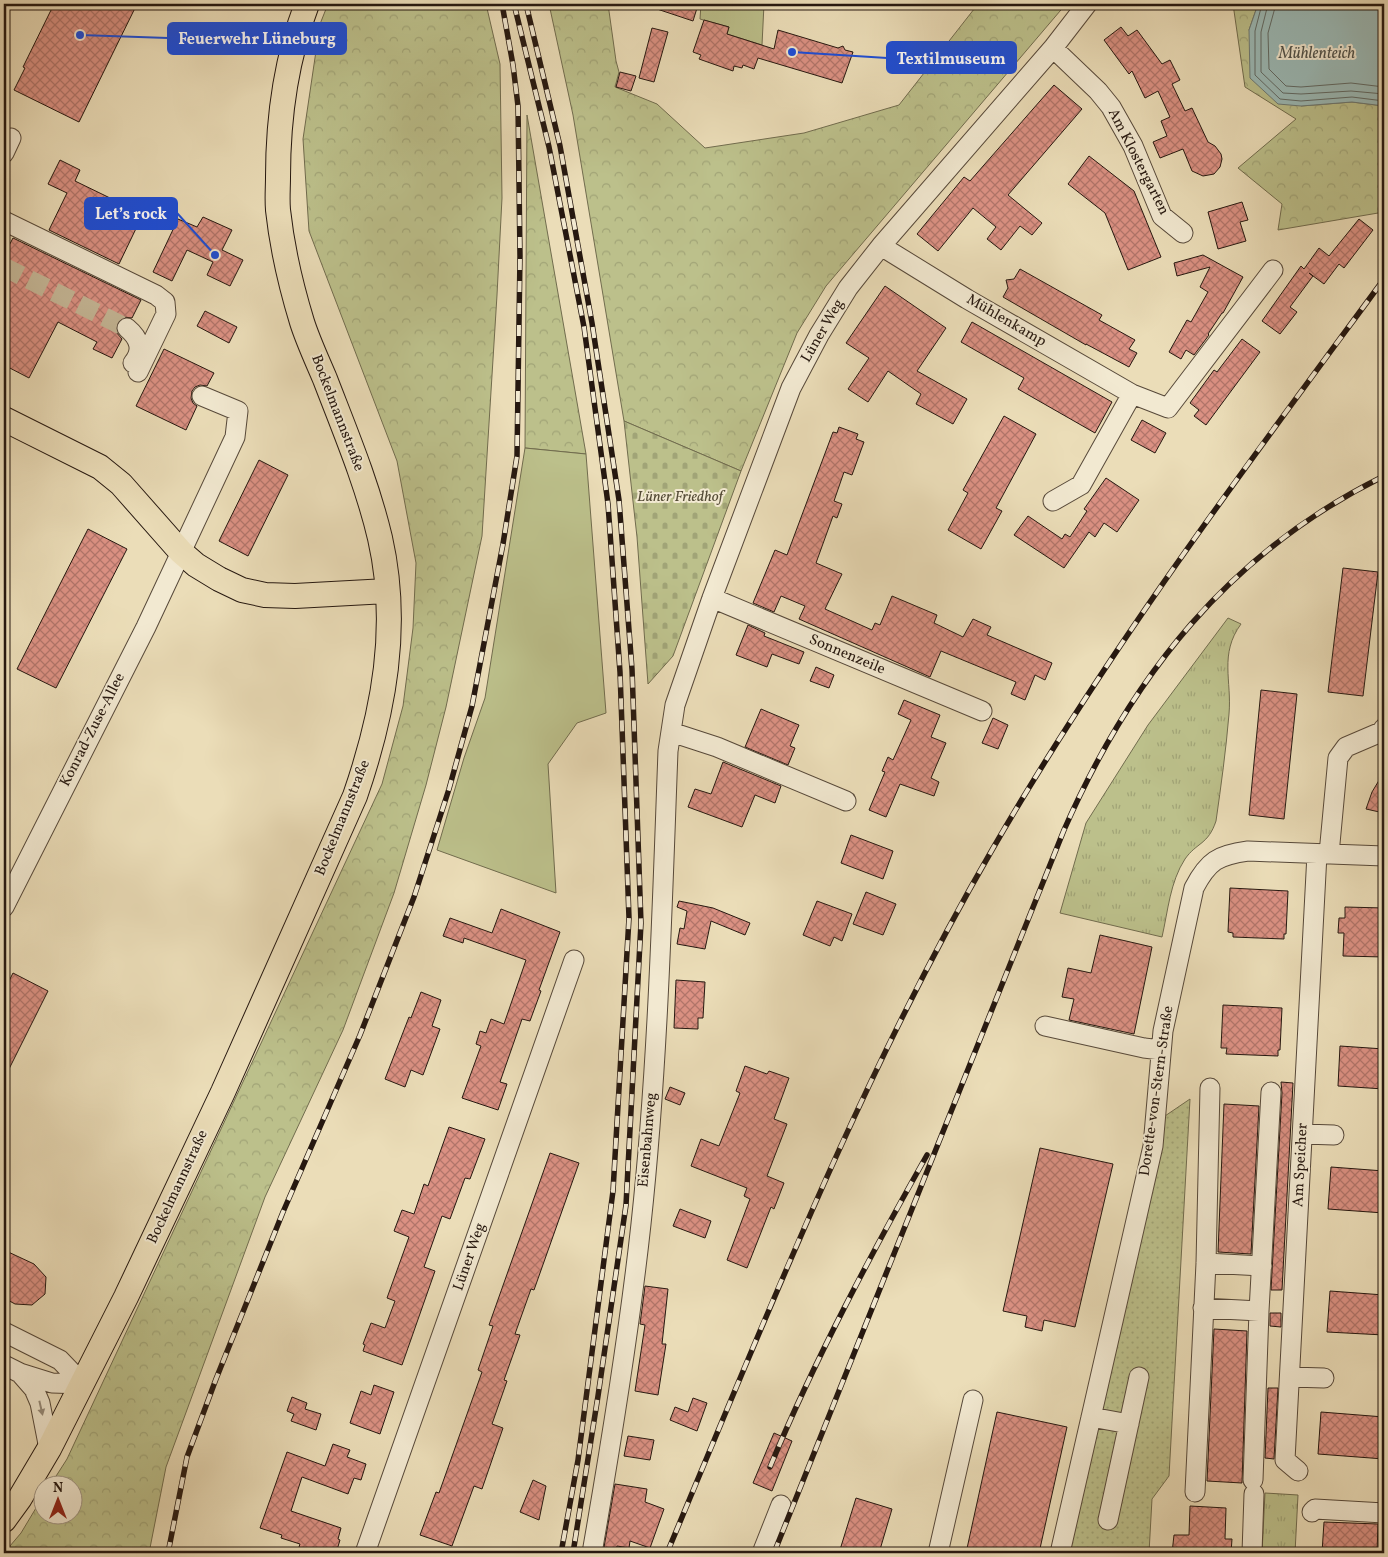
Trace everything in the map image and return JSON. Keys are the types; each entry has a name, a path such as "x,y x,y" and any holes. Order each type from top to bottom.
{"main road":[{"name":"Bockelmannstraße","path":"4,1520 20,1498 49,1449 84,1384 223,1092 355,796 370,752 382,699 389,646 387,591 380,539 359,467 303,323 288,270 278,209 278,142 286,75 306,4"},
{"path":"4,419 100,468 120,484 181,552 196,565 242,590 265,595 295,596 387,591"}],"street":[{"name":"Lüner Weg","path":"671,727 676,705 712,598 791,388 818,335 848,288 882,246 1053,48 1087,4"},
{"name":"Am Klostergarten","path":"1053,48 1098,91 1111,108 1133,146 1162,216 1183,233"},
{"path":"4,221 156,295 165,302 166,314 133,369 139,350 138,337 127,328"},
{"name":"Mühlenkamp","path":"882,246 967,299 1132,394 1168,408 1274,270"},
{"path":"1053,501 1081,485 1132,394"},
{"name":"Konrad-Zuse-Allee","path":"4,907 146,628 235,437 238,411 202,396"},
{"name":"Sonnenzeile","path":"712,598 982,711"},
{"path":"671,727 846,801"},
{"name":"Eisenbahnweg","path":"592,1553 621,1383 641,1223 654,1071 668,751 671,727"},
{"name":"Am Speicher","path":"1298,1471 1285,1460 1303,1134 1323,854 1338,758 1346,747 1380,732 1384,728"},
{"name":"Dorette-von-Stern-Straße","path":"1060,1553 1153,1146 1163,1031 1194,888 1202,872 1215,860 1228,853 1248,851 1384,856"},
{"name":"Lüner Weg","path":"365,1553 574,960"},
{"path":"1045,1026 1161,1050"},
{"path":"1195,1492 1206,1263 1210,1088"},
{"path":"1252,1553 1259,1311 1271,1092"},
{"path":"1303,1134 1334,1136"},
{"path":"1206,1263 1262,1266"},
{"path":"1203,1308 1259,1311"},
{"path":"4,1332 60,1360 84,1384"},
{"path":"12,1369 52,1383 84,1384"},
{"path":"12,1369 34,1389 40,1403 49,1449"},
{"path":"1108,1520 1140,1377"},
{"path":"1290,1377 1324,1378"},
{"path":"938,1553 973,1400"},
{"path":"1091,1417 1129,1424"},
{"path":"762,1553 781,1505"},
{"path":"1312,1512 1315,1509 1384,1513"}],"green space":[{"path":"328,4 486,4 500,64 502,198 482,536 446,707 426,785 394,893 343,1030 265,1197 166,1467 149,1553 4,1553 21,1533 32,1515 32,1524 82,1524 82,1474 57,1474 67,1459 382,784 403,706 413,628 416,563 397,461 309,231 303,139 320,24"},
{"path":"549,4 608,4 619,72 615,87 657,104 705,148 804,133 899,105 978,4 1066,4 826,286 797,333 741,471 624,421 573,115"},
{"path":"701,4 764,4 762,45 727,34 729,27 700,19"},
{"path":"1233,4 1258,4 1249,30 1301,106 1352,102 1384,106 1384,212 1278,230 1282,204 1238,168 1296,119 1245,87"},
{"path":"527,115 586,454 525,448"},
{"name":"Lüner Friedhof","path":"624,421 741,471 673,656 648,684 637,537"},
{"path":"525,448 586,454 606,713 577,723 548,764 556,893 437,850 464,758 485,698"},
{"path":"1228,618 1241,624 1234,635 1228,657 1229,714 1216,821 1206,839 1189,853 1180,868 1170,897 1162,937 1060,913 1086,823 1148,725"},
{"path":"1190,1099 1169,1476 1152,1499 1149,1553 1068,1553 1162,1118"},
{"path":"1265,1493 1298,1495 1295,1553 1262,1553"}],"water":[{"name":"Mühlenteich","path":"1258,4 1384,4 1384,106 1352,102 1301,106 1278,104 1250,78 1249,30"}],"building":[{"path":"54,4 137,4 79,122 14,90 25,68 23,67"},
{"path":"648,4 683,4 697,8 693,21 648,6"},
{"path":"704,20 729,27 727,34 774,49 778,30 838,48 843,46 845,50 853,52 842,83 758,58 754,69 743,65 742,68 734,66 733,71 699,59 701,55 693,52"},
{"path":"1121,27 1128,36 1137,30 1162,64 1170,60 1180,80 1172,84 1185,111 1192,108 1208,142 1215,146 1221,154 1220,167 1214,174 1203,176 1192,171 1183,149 1160,158 1153,142 1167,136 1161,121 1170,117 1158,91 1145,98 1132,71 1129,74 1104,40"},
{"path":"652,28 668,32 654,82 639,78"},
{"path":"620,72 636,76 631,91 616,87"},
{"path":"1054,85 1082,109 1008,195 1042,223 1032,235 1020,226 1001,250 987,239 996,227 973,208 938,251 917,234 964,177 970,181"},
{"path":"1089,156 1134,191 1161,257 1128,270 1105,213 1068,184"},
{"path":"60,160 80,170 75,181 143,214 119,264 49,230 67,193 48,184"},
{"path":"1242,202 1248,220 1240,222 1246,241 1218,249 1208,212"},
{"path":"203,217 232,230 222,250 243,260 230,286 207,275 213,262 187,250 172,281 153,272 178,219 197,227"},
{"path":"1359,219 1373,230 1344,268 1339,264 1324,284 1309,273 1313,276 1290,307 1297,312 1280,334 1262,321 1301,266 1304,269 1319,248 1329,256"},
{"path":"13,238 141,300 132,318 123,317 116,325 116,332 122,339 112,358 93,349 97,342 58,322 29,378 4,365 4,255"},
{"path":"1203,255 1243,277 1223,313 1194,355 1186,350 1181,359 1169,352 1187,320 1191,322 1208,292 1200,287 1210,267 1177,276 1174,263"},
{"path":"1020,269 1102,315 1099,320 1135,340 1129,349 1137,353 1129,367 1086,345 1003,297 1008,288 1006,280 1014,279"},
{"path":"885,286 946,328 917,371 967,399 953,424 916,404 921,394 888,371 868,402 848,389 869,358 846,343"},
{"path":"205,311 237,327 229,343 197,326"},
{"path":"972,322 1112,402 1095,433 1018,389 1024,378 961,342"},
{"path":"1242,339 1260,352 1206,425 1194,416 1199,410 1190,403 1214,370 1217,372"},
{"path":"164,349 214,373 207,386 200,385 192,391 191,398 197,406 186,430 136,406"},
{"path":"1004,416 1036,434 996,508 1002,511 981,549 948,530 968,493 963,490"},
{"path":"1142,420 1166,433 1155,453 1131,440"},
{"path":"839,427 858,434 856,439 864,442 852,475 844,472 834,501 842,504 837,518 833,516 816,563 842,574 825,609 872,630 875,623 880,625 892,596 937,615 934,623 963,637 973,619 991,627 987,635 1052,663 1045,680 1035,675 1025,700 1011,694 1016,682 941,651 930,677 799,619 805,606 781,596 774,612 753,603 775,550 787,555 833,432 837,433"},
{"path":"259,460 288,475 248,556 219,541"},
{"path":"1106,478 1139,500 1117,532 1104,523 1095,537 1089,532 1064,568 1014,535 1028,516 1062,539 1065,534 1070,537 1087,511 1084,509"},
{"path":"88,529 127,549 56,688 17,669"},
{"path":"1343,568 1378,572 1363,696 1328,692"},
{"path":"748,625 765,633 764,636 804,652 799,664 772,654 767,667 736,655"},
{"path":"816,667 834,675 829,688 810,681"},
{"path":"1261,690 1297,694 1284,819 1249,815"},
{"path":"904,700 940,715 931,737 946,743 931,778 939,782 934,796 900,784 886,817 869,810 885,772 882,771 888,757 893,760 911,720 898,714"},
{"path":"761,709 799,725 790,746 795,748 788,765 745,747"},
{"path":"993,718 1008,725 998,749 982,743"},
{"path":"723,762 781,786 775,803 755,795 742,827 688,807 695,789 711,794"},
{"path":"1384,772 1384,813 1366,809 1372,792"},
{"path":"851,835 893,851 883,879 841,863"},
{"path":"1230,888 1288,891 1286,934 1284,934 1284,939 1233,937 1233,933 1228,932"},
{"path":"866,892 896,904 883,935 853,924"},
{"path":"679,901 713,908 750,923 745,935 711,921 705,949 677,944 680,928 684,929 687,911 677,907"},
{"path":"817,901 852,914 842,941 834,937 830,946 803,935"},
{"path":"1345,907 1384,908 1384,957 1343,956 1344,933 1338,933 1339,918 1345,918"},
{"path":"501,909 560,932 530,1021 522,1019 500,1082 507,1084 498,1110 462,1098 481,1046 476,1044 480,1031 486,1033 491,1019 504,1024 526,960 464,938 463,943 443,936 450,918 492,933"},
{"path":"1100,935 1152,947 1134,1034 1069,1020 1074,999 1062,997 1068,968 1091,973"},
{"path":"13,973 48,991 4,1079 4,991"},
{"path":"676,980 705,982 703,1018 698,1018 698,1029 674,1028"},
{"path":"421,992 441,1000 432,1026 440,1029 423,1075 411,1070 405,1087 385,1079 409,1017 411,1018"},
{"path":"1223,1005 1282,1008 1278,1056 1226,1054 1227,1048 1221,1048"},
{"path":"1340,1046 1384,1049 1384,1089 1338,1086"},
{"path":"745,1066 767,1074 769,1071 789,1078 774,1119 787,1124 767,1176 784,1183 774,1209 771,1207 747,1268 727,1260 750,1199 744,1196 747,1188 691,1166 701,1139 719,1146 740,1093 736,1091"},
{"path":"1281,1082 1293,1083 1282,1290 1271,1290 1282,1093"},
{"path":"670,1087 685,1093 680,1105 665,1099"},
{"path":"1224,1104 1259,1106 1251,1254 1218,1252"},
{"path":"449,1127 485,1139 470,1179 465,1178 450,1219 442,1216 424,1267 435,1271 402,1365 363,1351 365,1345 363,1344 371,1323 385,1328 395,1301 387,1298 409,1237 394,1231 402,1210 414,1214 424,1184 428,1186"},
{"path":"1040,1148 1113,1164 1075,1327 1044,1320 1042,1331 1025,1327 1027,1316 1003,1311"},
{"path":"550,1153 579,1163 534,1290 531,1289 515,1334 520,1335 504,1380 507,1381 492,1424 503,1428 482,1489 474,1486 452,1546 420,1535 436,1492 439,1493 482,1372 478,1370 493,1326 489,1325"},
{"path":"1331,1167 1384,1171 1384,1213 1328,1209"},
{"path":"680,1209 711,1221 705,1238 673,1226"},
{"path":"4,1250 34,1264 46,1277 45,1294 32,1305 15,1304 4,1298"},
{"path":"645,1286 668,1289 662,1344 666,1344 658,1395 635,1391 645,1325 640,1324"},
{"path":"1330,1291 1384,1295 1384,1335 1327,1332"},
{"path":"1270,1313 1281,1313 1281,1327 1270,1326"},
{"path":"1214,1329 1247,1331 1242,1483 1207,1481"},
{"path":"374,1385 394,1392 380,1434 350,1423 361,1391 371,1395"},
{"path":"1268,1388 1278,1388 1274,1459 1265,1458"},
{"path":"292,1397 307,1403 305,1409 321,1414 316,1430 291,1421 294,1414 287,1411"},
{"path":"693,1398 707,1403 697,1431 670,1420 675,1407 688,1412"},
{"path":"997,1412 1067,1427 1039,1553 966,1553"},
{"path":"1321,1412 1384,1417 1384,1459 1318,1454"},
{"path":"774,1433 792,1441 772,1491 753,1483"},
{"path":"628,1436 654,1440 650,1460 624,1456"},
{"path":"333,1444 350,1450 347,1457 366,1464 361,1480 354,1478 348,1494 302,1477 291,1511 341,1528 336,1553 297,1553 300,1544 281,1538 282,1535 260,1528 287,1452 325,1466"},
{"path":"533,1480 546,1486 539,1520 520,1512"},
{"path":"615,1484 647,1489 645,1502 664,1509 650,1548 630,1541 629,1548 617,1546 616,1553 603,1553"},
{"path":"856,1498 892,1509 879,1553 839,1553"},
{"path":"1190,1506 1226,1508 1225,1539 1232,1539 1231,1553 1172,1553 1174,1535 1189,1535"},
{"path":"1324,1522 1378,1524 1377,1553 1322,1553"}],"tunnel":[{"path":"4,267 127,328"}],"railway":[{"path":"168,1553 187,1457 283,1212 360,1035 414,897 449,789 472,706 503,544 517,456 520,256 518,106 502,4"},
{"path":"514,4 549,147 584,327 608,504 620,672 629,918 613,1191 578,1460 561,1553"},
{"path":"526,4 560,146 592,323 619,500 632,669 641,923 626,1205 573,1553"},
{"path":"667,1553 818,1196 858,1108 900,1021 992,850 1083,702 1131,630 1230,488 1384,279"},
{"path":"774,1553 1064,830 1091,773 1121,720 1155,670 1192,623 1233,581 1279,542 1329,507 1384,476"},
{"path":"770,1467 844,1308 927,1155"}],"place":[{"name":"Feuerwehr Lüneburg","path":"80,35"},
{"name":"Textilmuseum","path":"792,52"},
{"name":"Let’s rock","path":"215,255"}]}
